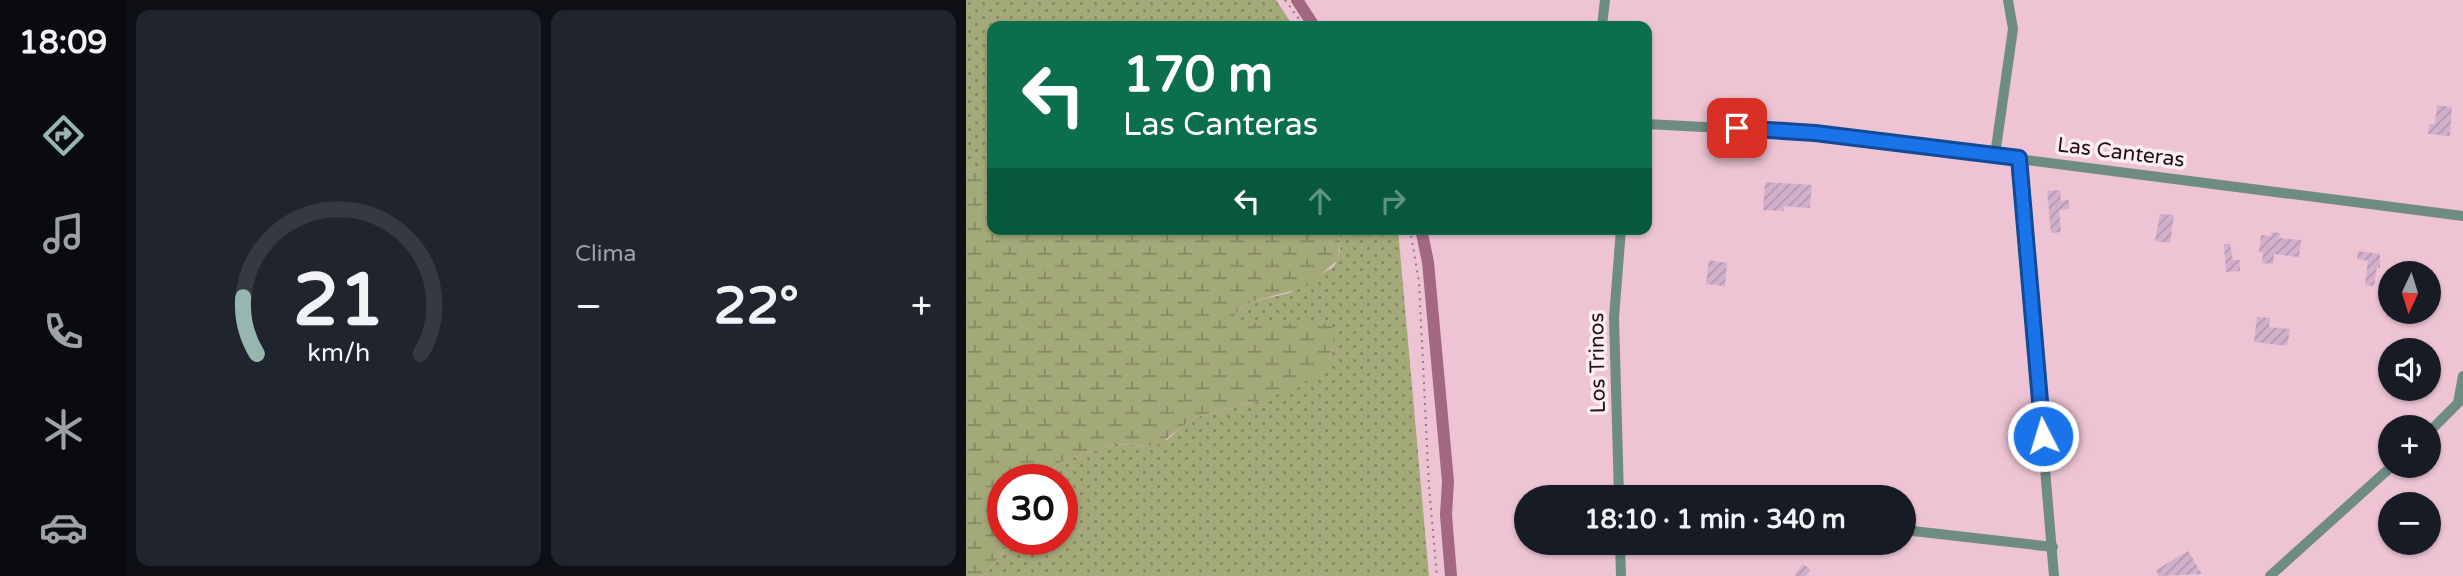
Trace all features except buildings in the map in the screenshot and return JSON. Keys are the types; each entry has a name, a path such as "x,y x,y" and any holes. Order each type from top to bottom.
{"street":[{"path":"1603,21 1605,0"},
{"path":"1994,155 2013,29 2008,0"},
{"name":"Las Canteras","path":"1652,124 1815,133 2463,216"},
{"path":"2019,158 2054,576"},
{"name":"Los Trinos","path":"1619,485 1614,318 1620,235"},
{"path":"2441,420 2458,402 2463,376"},
{"path":"2270,576 2379,478"},
{"path":"1916,531 2053,547"},
{"path":"1620,555 1621,576"}],"path":[{"path":"1285,0 1300,21"},
{"path":"1411,235 1419,282 1429,487 1437,576"}],"green space":[{"path":"966,0 1276,0 1290,21 987,21 987,166 966,170"},
{"path":"987,166 987,235 1338,235 1338,260 1306,287 1251,302 1236,311 1235,319 1242,323 1327,324 1334,328 1333,345 1322,372 1292,389 1198,417 1160,444 1115,444 1058,464 987,464 987,555 1001,555 983,576 966,576 966,170"},
{"path":"1338,235 1399,235 1429,576 983,576 1001,555 1078,555 1078,464 1058,464 1061,462 1115,444 1152,446 1168,439 1198,417 1258,401 1329,359 1333,345 1235,319 1236,311 1251,302 1289,293 1333,267 1340,249"}],"waterway":[{"path":"1297,0 1311,21"},
{"path":"1422,235 1428,262 1448,482 1446,515 1451,576"}],"route":[{"path":"1737,128 1815,133 2019,158 2043,436"}]}
